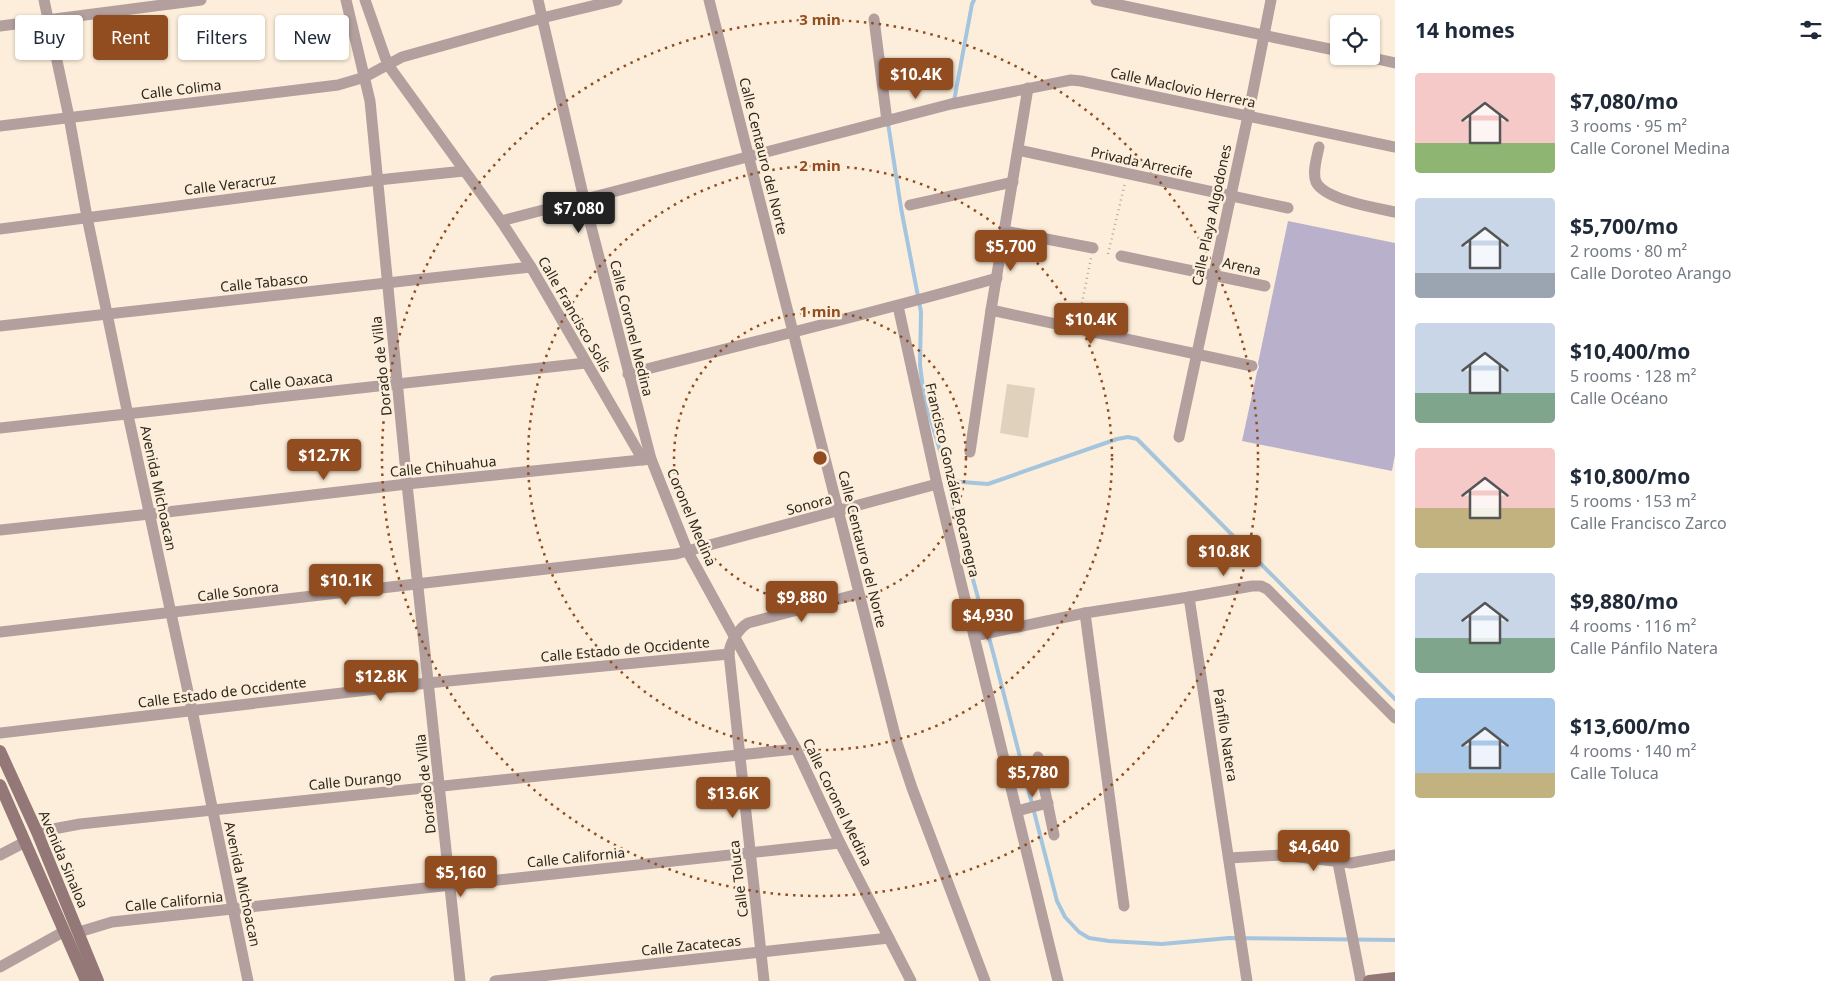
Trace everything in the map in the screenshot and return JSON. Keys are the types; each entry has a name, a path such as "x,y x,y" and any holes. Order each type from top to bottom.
{"street":[{"name":"Avenida Michoacan","path":"44,0 48,15"},
{"path":"74,15 201,0"},
{"path":"346,0 365,77"},
{"name":"Calle Francisco Solís","path":"366,0 388,64 501,220 531,267 586,363 647,460"},
{"name":"Calle Coronel Medina","path":"538,0 647,460"},
{"name":"Calle Colima","path":"0,126 338,86 365,77 402,57 542,18 617,0"},
{"name":"Calle Centauro del Norte","path":"709,0 887,707 912,788 985,981"},
{"path":"1096,0 1330,49"},
{"name":"Calle Playa Algodones","path":"1179,437 1271,0"},
{"path":"501,220 888,121 874,19"},
{"path":"0,26 15,24"},
{"name":"Avenida Michoacan","path":"58,60 70,117 87,217 248,981"},
{"path":"1380,60 1395,63"},
{"name":"Dorado de Villa","path":"365,77 370,101 407,484 460,981"},
{"name":"Calle Maclovio Herrera","path":"888,121 951,104 1028,88 1063,81 1081,81 1395,147"},
{"path":"970,452 991,310 1028,88"},
{"path":"1319,147 1315,169 1316,181 1324,191 1354,202 1395,212"},
{"name":"Privada Arrecife","path":"1018,150 1288,208"},
{"name":"Calle Veracruz","path":"0,229 378,180 464,171"},
{"path":"910,205 1013,182"},
{"path":"1005,231 1094,248"},
{"name":"Arena","path":"1121,256 1265,286"},
{"name":"Calle Tabasco","path":"0,326 531,267"},
{"path":"628,374 792,331 901,305 997,278"},
{"name":"Francisco González Bocanegra","path":"901,305 937,484 978,635 1017,811 1058,981"},
{"path":"991,310 1252,366"},
{"name":"Calle Oaxaca","path":"0,428 586,363"},
{"name":"Calle Chihuahua","path":"0,530 407,484 647,460"},
{"name":"Coronel Medina","path":"647,460 688,552 735,638"},
{"name":"Sonora","path":"688,552 937,484"},
{"name":"Calle Sonora","path":"0,632 170,614 660,557 688,552"},
{"path":"978,635 1085,613 1261,586 1267,589 1395,718"},
{"path":"735,638 740,628 748,623 858,594"},
{"name":"Pánfilo Natera","path":"1189,597 1241,931 1247,981"},
{"path":"1085,613 1124,906"},
{"name":"Calle Coronel Medina","path":"735,638 796,749 840,843 912,981"},
{"name":"Calle Estado de Occidente","path":"0,733 428,683 729,654 735,638"},
{"name":"Calle Toluca","path":"729,654 764,981"},
{"name":"Calle Durango","path":"37,832 80,824 796,749"},
{"name":"Avenida Sinaloa","path":"0,750 37,832 98,981"},
{"path":"1038,757 1054,835"},
{"path":"0,784 86,981"},
{"path":"1017,811 1048,803"},
{"path":"0,855 25,842"},
{"name":"Calle California","path":"79,932 112,922 840,843"},
{"path":"1229,858 1280,855 1351,863 1395,855"},
{"path":"1338,862 1361,981"},
{"path":"0,967 63,932"},
{"name":"Calle Zacatecas","path":"495,981 889,938"},
{"path":"1369,981 1395,978"}],"path":[{"path":"1108,254 1127,174"},
{"path":"1077,329 1094,248 1108,254 1121,256"}],"shaded area":[{"path":"1007,384 1035,388 1028,438 1000,433"}],"building":[{"path":"1288,221 1395,243 1395,455 1392,471 1242,441"}],"waterway":[{"path":"954,101 974,0"},
{"path":"888,123 901,208 921,312 920,365 924,397 949,481 988,484 1117,439 1128,437 1137,439 1395,699"},
{"path":"949,481 952,503 994,656 1057,901 1065,917 1079,932 1089,938 1109,941 1162,944 1229,938 1395,940"}]}
